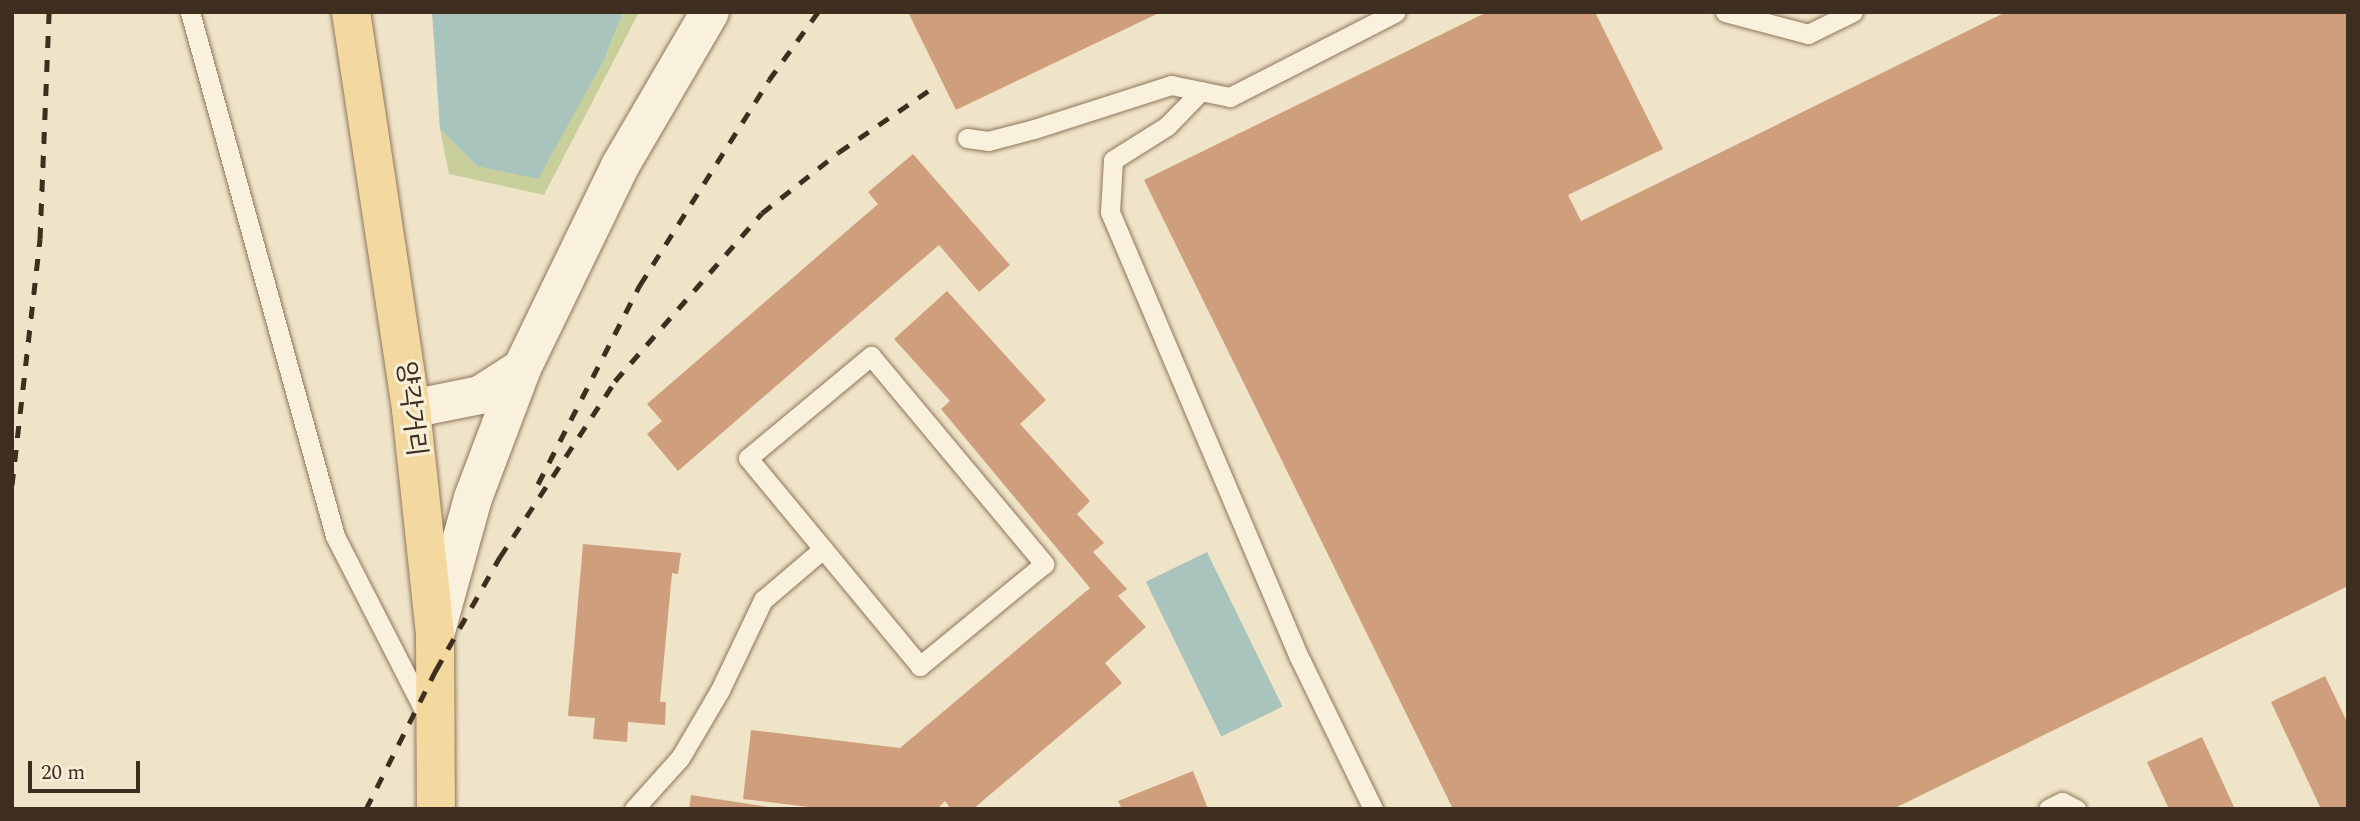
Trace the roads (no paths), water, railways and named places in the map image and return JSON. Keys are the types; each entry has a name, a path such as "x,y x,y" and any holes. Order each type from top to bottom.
{"main road":[{"name":"양각거리","path":"351,12 411,409 435,635 436,809"},
{"path":"435,635 473,498 522,368 620,166 710,12"},
{"path":"411,409 480,395 522,368"}],"lane":[{"path":"190,12 335,536 437,736"},
{"path":"967,138 988,141 1044,127 1171,85 1230,97 1396,12"},
{"path":"1725,12 1808,34 1853,12"},
{"path":"1201,91 1167,126 1113,160 1110,212 1299,657 1373,809"},
{"path":"871,356 1044,564 920,666 823,549 748,458 871,356"},
{"path":"634,809 680,758 720,690 763,600 823,549"},
{"path":"2048,809 2062,802 2076,809"}],"water":[{"path":"432,12 623,12 604,60 538,179 477,166 440,129"},
{"path":"1207,552 1282,707 1221,736 1146,582"}],"railway":[{"path":"12,485 40,239 49,12"},
{"path":"538,484 640,285 769,80 818,12"},
{"path":"366,809 436,670 500,557 615,381 762,213 839,152 934,87"}]}
